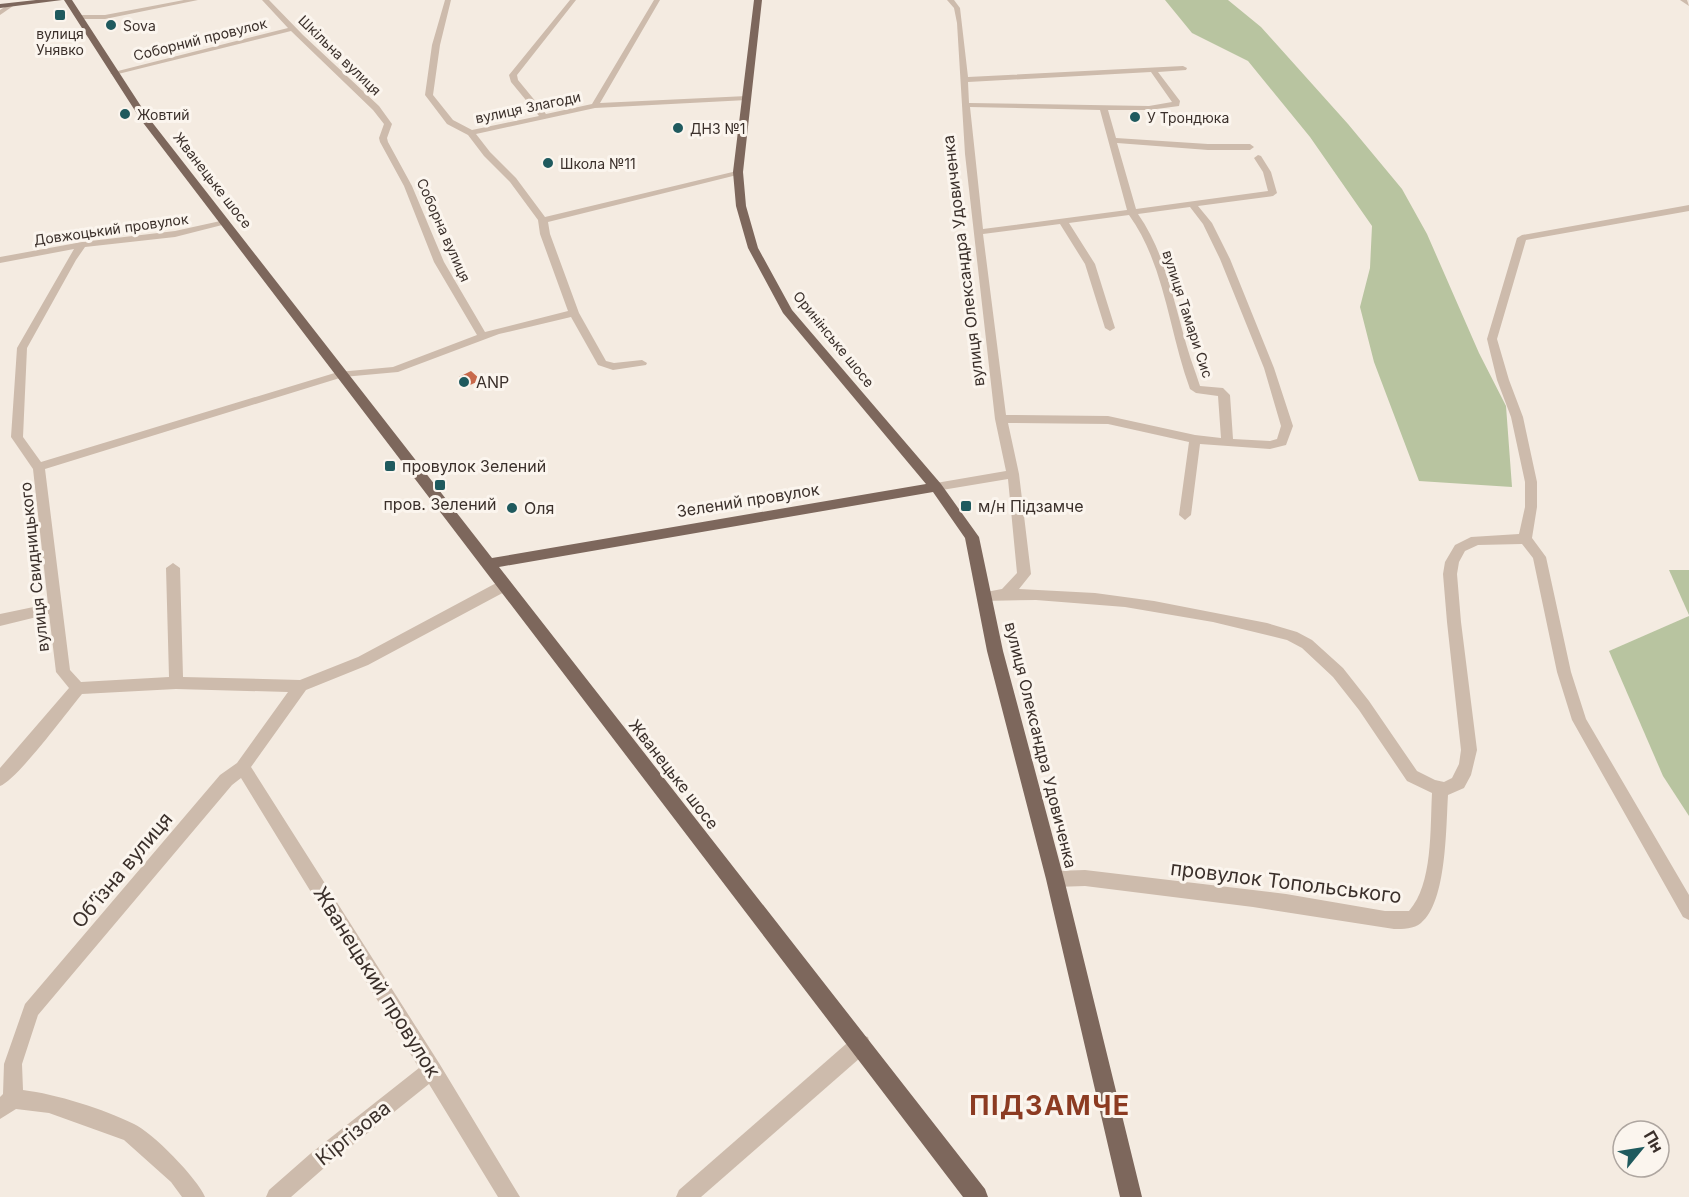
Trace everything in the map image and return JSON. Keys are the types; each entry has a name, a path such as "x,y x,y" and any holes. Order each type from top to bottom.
{"main road":[{"path":"0,6 58,0"},
{"name":"Жванецьке шосе","path":"68,0 137,109 977,1197"},
{"name":"Оринінське шосе","path":"758,0 738,172 741,206 753,248 786,310 936,488 972,537 986,597"},
{"name":"Зелений провулок","path":"489,564 611,539 936,488"},
{"name":"вулиця Олександра Удовиченка","path":"986,597 995,651 1055,879 1131,1197"}],"street":[{"path":"80,17 105,17 195,0"},
{"name":"Шкільна вулиця","path":"265,0 292,29 376,108 388,124 385,133"},
{"path":"448,0 436,45 429,95 450,122 471,133"},
{"path":"543,116 514,80 513,75 573,0"},
{"name":"вулиця Злагоди","path":"595,106 657,0"},
{"name":"вулиця Олександра Удовиченка","path":"950,0 957,8 960,23 964,105 1001,419 1013,474 1024,574 1006,594"},
{"path":"1683,0 1689,4"},
{"path":"0,13 13,4"},
{"name":"Соборний провулок","path":"114,73 292,29"},
{"path":"963,80 1183,68"},
{"path":"964,105 1149,108 1176,104 1153,70"},
{"name":"вулиця Злагоди","path":"642,363 614,367 604,365 574,313 545,234 543,220 513,180 487,154 471,133 595,106 747,98"},
{"path":"1103,106 1132,212"},
{"name":"Соборна вулиця","path":"385,133 384,142 408,186 439,262 483,337"},
{"path":"1113,141 1208,147 1250,147"},
{"path":"980,232 1273,193 1267,171 1258,158"},
{"path":"543,220 738,172"},
{"path":"1001,419 1108,420 1195,439 1227,443 1277,444 1283,440 1287,426 1269,368 1225,259 1207,223 1192,204"},
{"path":"1525,539 1531,507 1531,482 1517,417 1503,380 1492,339 1522,238 1689,208"},
{"name":"вулиця Тамари Сис","path":"1132,212 1139,222 1159,269 1182,352 1196,389 1219,391 1224,395 1227,443"},
{"path":"1063,221 1090,264 1110,328"},
{"name":"Довжоцький провулок","path":"0,260 82,245 175,234 225,223"},
{"name":"вулиця Свидницького","path":"78,688 63,672 39,467 33,462 17,437 22,348 71,260 82,245"},
{"path":"39,467 342,374 393,370 508,328 574,313"},
{"path":"1185,515 1195,439"},
{"name":"Зелений провулок","path":"936,488 1013,474"},
{"path":"986,597 1006,594 1147,604 1289,634 1318,653 1345,682 1412,776 1427,785 1440,789 1455,786 1461,780 1467,771 1469,750 1454,622 1450,574 1452,562 1460,548 1476,540 1525,539"},
{"path":"1525,539 1539,556 1564,672 1579,720 1689,910"},
{"path":"172,568 176,683"},
{"path":"0,779 78,688 176,683 301,686 363,661 505,585"},
{"path":"0,620 54,608"},
{"name":"Обʼїзна вулиця","path":"7,1104 13,1064 31,1010 226,780 242,768 301,686"},
{"name":"Жванецький провулок","path":"242,768 250,777 510,1197"},
{"name":"провулок Топольського","path":"1055,879 1085,878 1317,907 1404,921 1417,916 1431,888 1440,789"},
{"path":"686,1197 861,1044"},
{"name":"Кіргізова","path":"276,1197 316,1161 432,1070"},
{"path":"7,1104 49,1103 130,1132 178,1175 195,1197"}],"green space":[{"path":"1165,0 1228,0 1261,27 1348,124 1402,189 1427,234 1479,353 1506,406 1512,487 1419,481 1374,362 1360,307 1370,268 1372,226 1310,137 1248,61 1192,33"},
{"path":"1669,570 1689,570 1689,615"},
{"path":"1689,616 1689,816 1663,776 1609,651"}],"building":[{"path":"471,371 481,380 468,386 459,377"}],"place":[{"name":"вулиця Унявко","path":"60,15"},
{"name":"Sova","path":"111,25"},
{"name":"Жовтий","path":"125,114"},
{"name":"У Трондюка","path":"1135,117"},
{"name":"ДНЗ №1","path":"678,128"},
{"name":"Школа №11","path":"548,163"},
{"name":"ANP","path":"464,382"},
{"name":"провулок Зелений","path":"390,466"},
{"name":"пров. Зелений","path":"440,485"},
{"name":"м/н Підзамче","path":"966,506"},
{"name":"Оля","path":"512,508"}],"district":[{"name":"ПІДЗАМЧЕ","path":"1050,1105"}]}
